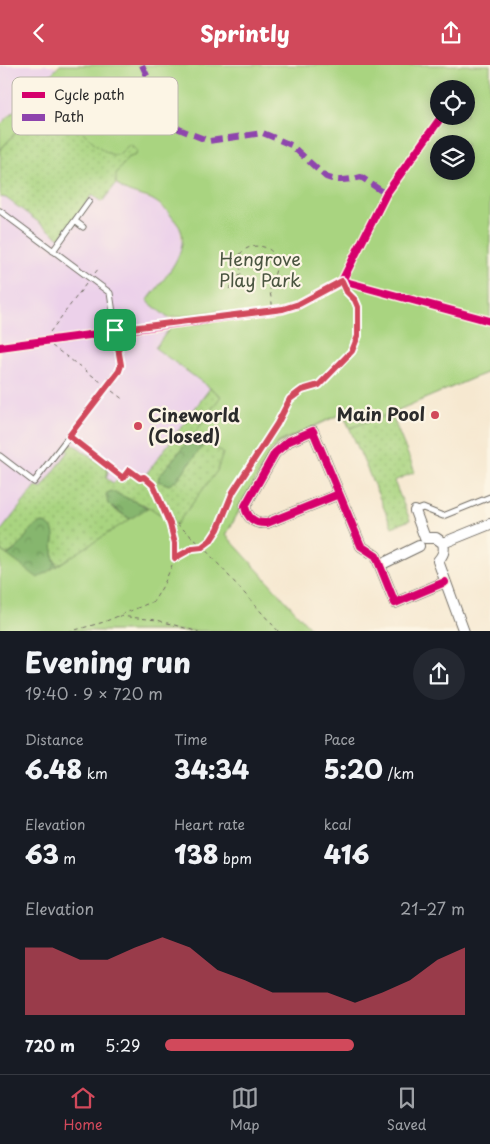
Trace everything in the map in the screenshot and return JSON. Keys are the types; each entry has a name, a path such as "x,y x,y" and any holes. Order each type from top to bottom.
{"street":[{"path":"339,494 260,524 248,516 246,507 275,453 289,441 313,431 361,546 376,556 395,603 445,582"},
{"path":"415,511 425,538 436,538 443,543 444,550 438,561 464,631"},
{"path":"443,543 490,524"},
{"path":"380,565 419,546"}],"lane":[{"path":"53,251 89,201"},
{"path":"0,211 110,293 121,365 119,371 34,482 0,456"},
{"path":"75,221 83,227"},
{"path":"69,436 123,478"},
{"path":"415,511 423,508 443,516 490,497"}],"path":[{"path":"229,289 242,272 238,263 239,256 246,249 254,246 267,247 276,256 277,263 270,291 273,302 272,309"},
{"path":"44,340 99,268"},
{"path":"333,285 342,281 346,272"},
{"path":"342,281 352,285"},
{"path":"175,558 193,548 202,547 210,541 218,529 233,492 277,424 290,399 302,390 319,385 355,347 359,330 358,307 355,300 347,292 342,281"},
{"path":"262,310 283,309"},
{"path":"35,342 52,339"},
{"path":"44,340 124,400"},
{"path":"68,631 104,622 154,601 164,584 175,558 175,543 170,524 153,485 144,477 140,478 129,470 123,478"},
{"path":"164,513 202,547 279,631"},
{"path":"118,616 157,620 199,631"}],"shaded area":[{"path":"0,65 50,65 57,68 48,77 12,77 12,112 0,124"},
{"path":"116,184 127,192 154,201 170,214 180,229 182,246 176,262 147,301 168,318 170,328 155,348 221,396 223,453 38,578 0,550 0,197 93,194 102,201"}],"green space":[{"name":"Hengrove Play Park","path":"60,65 490,65 490,371 391,413 350,428 343,413 279,442 272,450 226,535 313,631 0,631 0,550 38,578 149,507 176,525 217,471 223,453 195,433 221,396 155,348 170,328 224,320 223,310 168,318 147,301 166,277 177,258 181,249 181,230 163,207 151,199 120,187 116,183 116,174 127,158 136,155 137,150 130,144 118,155 104,150 86,135 178,135 178,77 48,77"},
{"path":"12,113 12,135 0,150 0,125"},
{"path":"14,135 163,135 115,181 116,184 102,202 92,195 60,238 6,198 0,197 0,150"},
{"path":"490,371 391,413 415,472 394,481 410,520 392,527 343,413 276,445 226,535 0,631 0,588 12,589 165,518 143,504 111,507 133,521 138,528 57,566 52,554 54,538 25,538 21,545 7,555 0,550 0,532 36,486 41,489 69,451 65,448 72,444 75,445 107,468 106,478 113,483 117,479 123,480 129,472 141,481 210,388 221,396 277,424","holes":["195,434 206,441 175,458"]},
{"path":"195,433 206,441 178,479 169,485 158,481 159,476"},
{"path":"111,491 143,505 165,518 73,615 0,550 7,555 18,547 34,527 44,523 50,526 53,531 53,554 57,566 133,521 108,504 106,494"}],"marked path":[{"path":"142,65 148,77"},
{"path":"178,128 209,141 263,133 291,145 326,177 335,180 361,177 386,194"}],"cycle path":[{"path":"342,281 386,194 436,125"},
{"path":"0,347 283,309 299,304 342,281 490,321"},
{"path":"339,494 267,523 252,519 245,506 275,453 289,441 313,431 361,546 376,556 395,603 445,582"}],"place":[{"name":"Main Pool","path":"435,415"},
{"name":"Cineworld (Closed)","path":"138,426"}],"route":[{"path":"342,281 347,292 353,297 358,307 359,330 357,341 352,351 317,387 302,390 290,399 277,424 233,492 226,505 218,529 210,541 202,547 193,548 175,558 175,543 170,524 153,485 144,477 140,478 129,470 123,478 69,436 119,371 121,365 115,330 262,310 283,309 299,304 342,281"}]}
